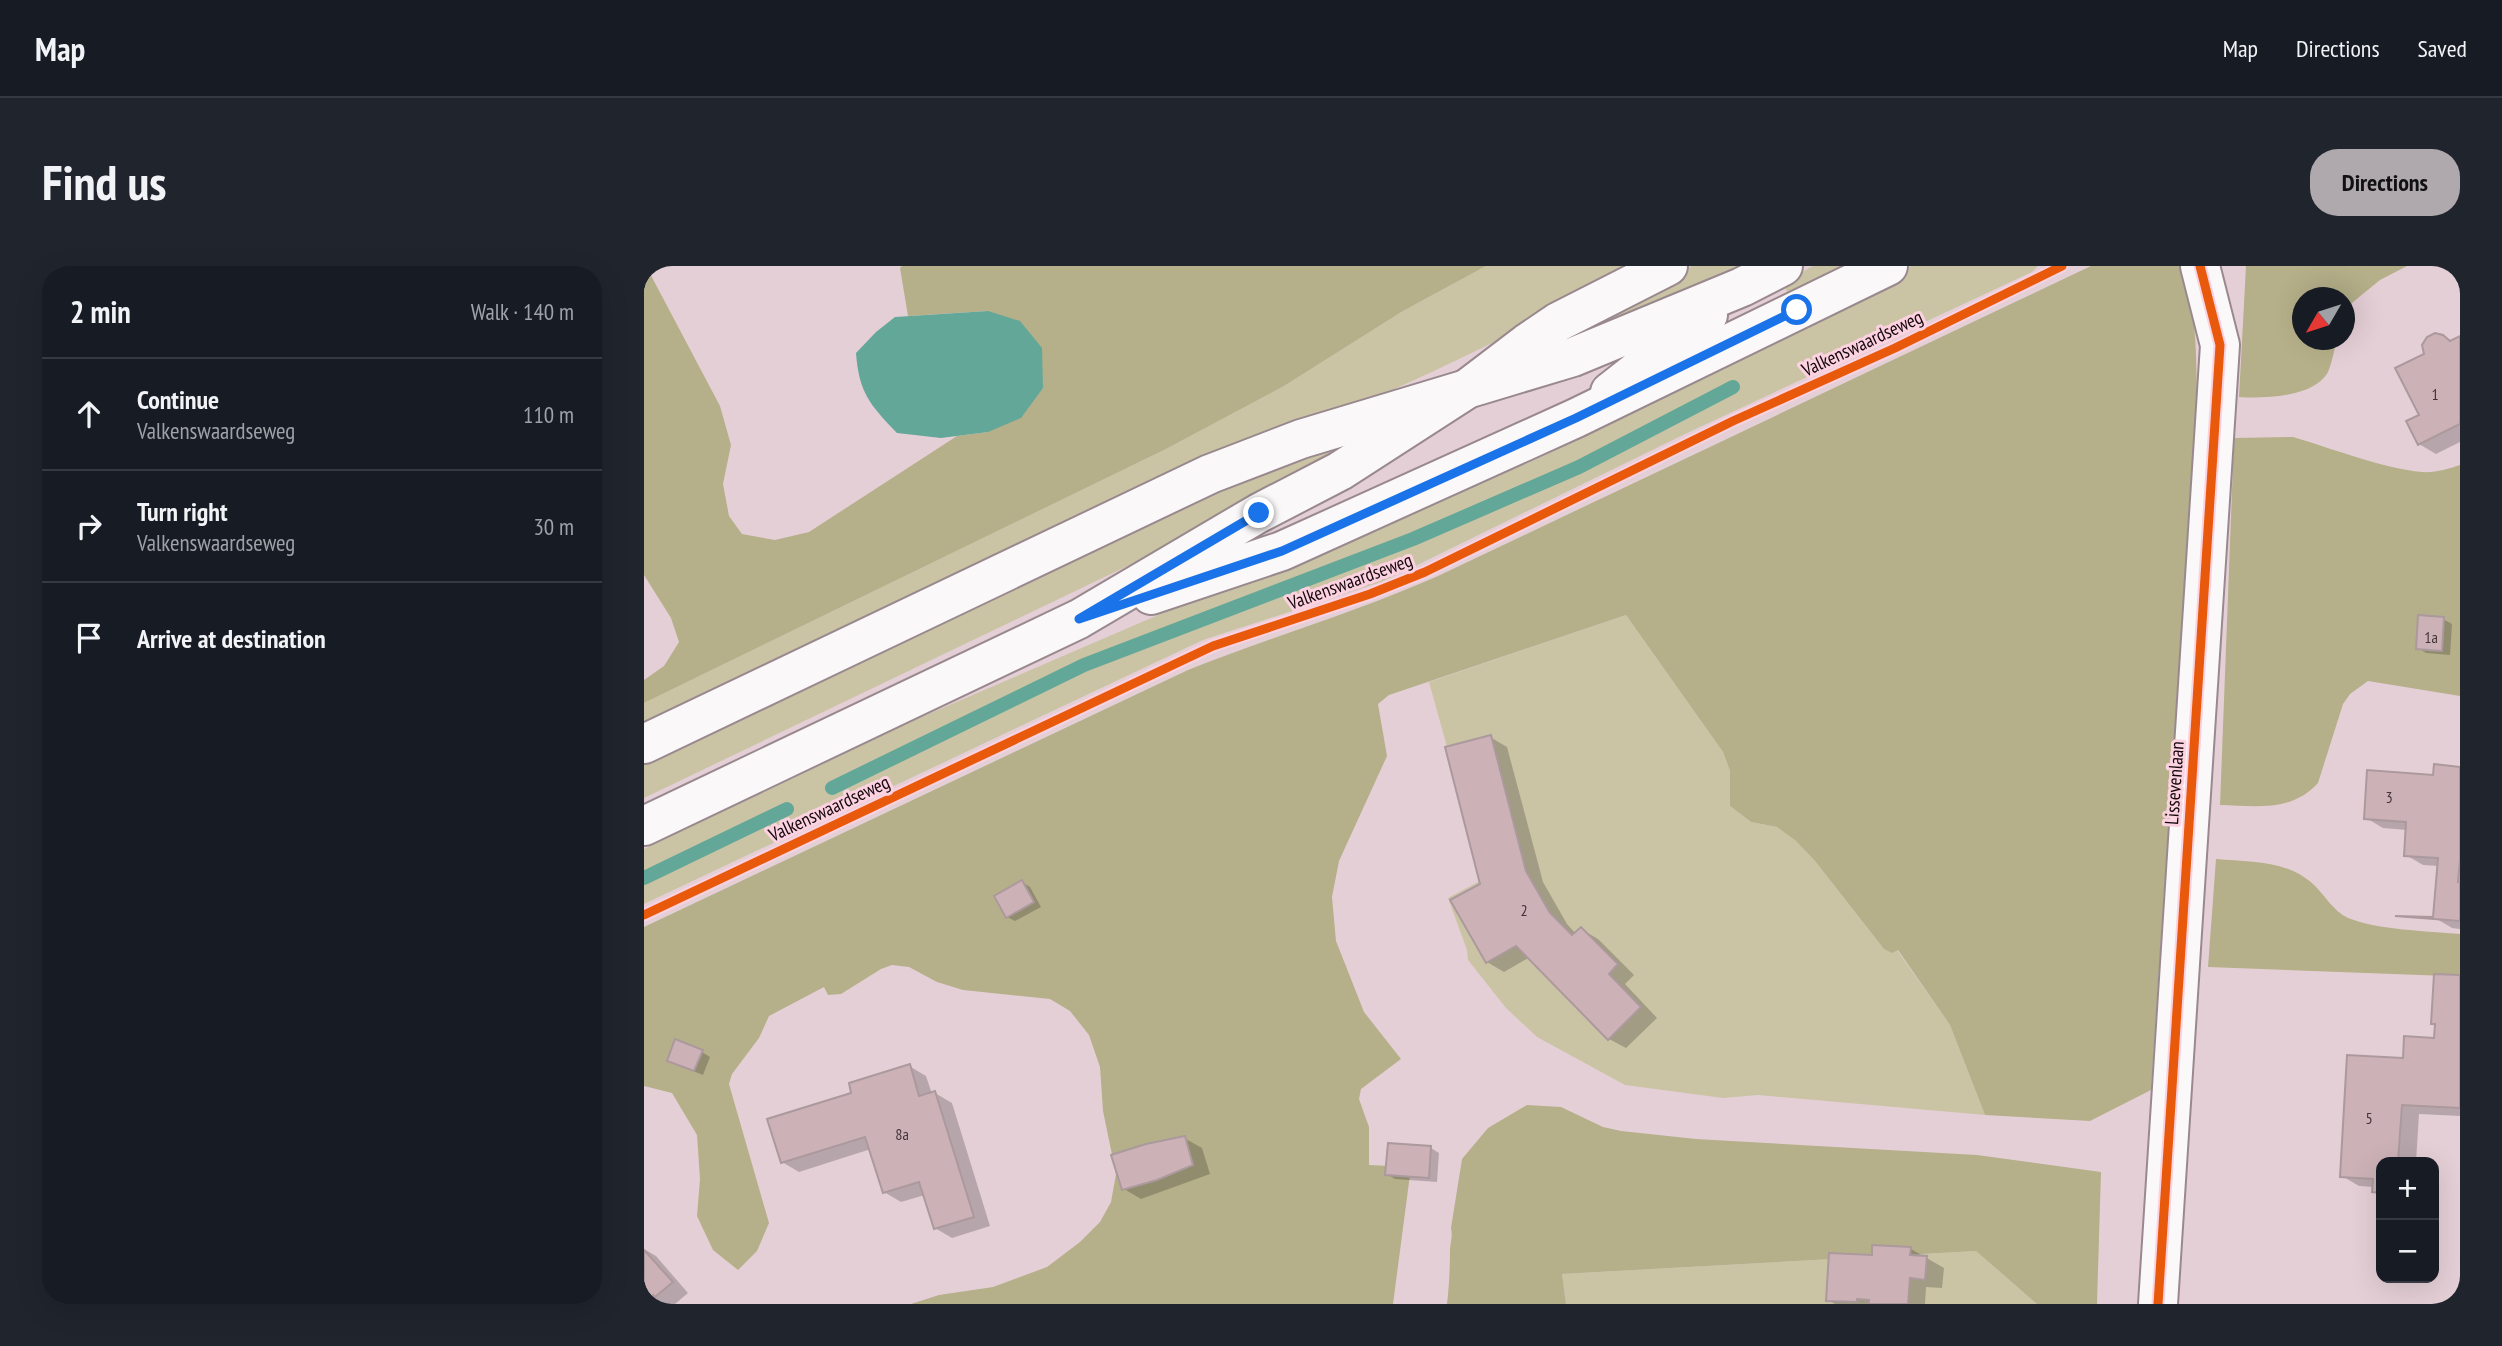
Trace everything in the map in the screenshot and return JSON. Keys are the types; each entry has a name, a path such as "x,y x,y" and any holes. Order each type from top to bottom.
{"main road":[{"path":"644,826 1079,619 1259,513 1340,471 1464,391 1558,322 1668,266"},
{"path":"644,744 1210,474 1301,439 1573,357 1742,287 1783,266"},
{"path":"1079,619 1282,551 1576,418 1888,266"},
{"name":"Lissevenlaan","path":"2158,1304 2220,345 2200,266"},
{"path":"1576,418 1742,287"}],"shaded area":[{"path":"644,266 720,406 731,445 723,484 729,516 742,534 775,540 809,532 957,436 988,432 988,311 908,316 900,268 902,266 1486,266 1403,311 1284,386 1166,449 644,703 644,680 664,666 679,642 671,618 644,575"},
{"path":"1486,266 1636,266 1515,332 1434,371 644,731 644,703 1166,449 1284,386 1403,311"},
{"path":"1692,266 1746,266 1659,308 1531,352 1623,299"},
{"path":"1813,266 1855,266 1789,295 1784,286 1785,282"},
{"path":"1911,266 2038,266 2032,272 1685,434 1381,582 1203,640 644,904 644,849 917,719 1390,515"},
{"path":"2091,266 2180,266 2190,297 2194,329 2197,394 2151,1090 2090,1121 1985,1115 1950,1025 1898,950 1892,953 1884,949 1796,841 1777,827 1751,822 1730,806 1730,771 1723,752 1626,615 1389,695 1378,704 1387,756 1339,861 1332,897 1336,941 1364,1012 1401,1059 1361,1089 1359,1099 1369,1127 1369,1165 1411,1167 1393,1304 911,1304 939,1295 993,1287 1047,1267 1080,1242 1100,1222 1111,1202 1116,1174 1103,1111 1100,1067 1089,1035 1070,1011 1050,999 963,990 937,982 909,967 892,965 841,994 828,995 824,987 769,1016 759,1038 732,1074 729,1084 769,1223 757,1251 738,1270 713,1250 697,1216 700,1179 697,1135 672,1093 644,1086 644,927 1188,670 1438,576"},
{"path":"2246,266 2407,266 2380,280 2355,300 2355,287 2292,287 2292,350 2335,350 2328,372 2312,387 2288,395 2239,397"},
{"path":"988,311 1020,321 1042,348 1043,388 1021,418 988,432 941,438 897,433 863,389 856,353 895,317"},
{"path":"1375,430 1219,522 644,798 644,759 1191,498"},
{"path":"2293,437 2375,463 2407,470 2432,472 2460,465 2460,696 2368,681 2350,694 2343,704 2318,783 2308,792 2297,799 2273,805 2220,805 2234,438"},
{"path":"1626,615 1723,752 1730,771 1730,806 1751,822 1777,827 1796,841 1884,949 1897,950 1950,1025 1985,1115 1758,1095 1723,1098 1625,1085 1537,1037 1506,1008 1468,960 1467,950 1448,898 1491,875 1447,747 1429,682"},
{"path":"2216,859 2255,862 2292,870 2313,884 2343,915 2360,922 2460,934 2460,983 2446,976 2208,967"},
{"path":"1527,1105 1561,1107 1603,1127 1621,1131 1696,1139 1977,1155 2101,1172 2097,1304 2037,1304 1976,1251 1562,1274 1566,1304 1447,1304 1451,1228 1462,1159 1488,1128"},
{"path":"1976,1251 2037,1304 1566,1304 1562,1274"}],"building":[{"path":"2435,333 2450,341 2460,336 2460,424 2418,445 2406,421 2419,415 2395,368 2424,354 2422,345 2427,337"},
{"path":"2418,615 2444,617 2442,651 2416,649"},
{"path":"1491,735 1526,871 1550,913 1572,935 1581,927 1618,964 1609,974 1641,1007 1608,1040 1516,946 1486,963 1450,900 1480,884 1445,747"},
{"path":"2434,764 2460,767 2460,921 2395,916 2433,917 2438,858 2404,856 2406,822 2364,819 2367,770 2433,775"},
{"path":"1022,880 1034,902 1006,918 994,896"},
{"path":"2434,974 2460,975 2460,1108 2402,1105 2398,1157 2376,1157 2376,1192 2372,1192 2373,1179 2340,1177 2347,1055 2403,1058 2404,1036 2434,1038 2435,1024 2431,1024"},
{"path":"675,1039 703,1050 694,1071 667,1061"},
{"path":"910,1064 919,1096 935,1091 974,1217 934,1229 919,1182 883,1193 865,1137 781,1163 767,1119 851,1093 849,1083"},
{"path":"1185,1136 1193,1165 1157,1180 1122,1190 1111,1155"},
{"path":"1388,1143 1431,1146 1429,1178 1385,1175"},
{"path":"1872,1245 1911,1247 1910,1255 1927,1256 1925,1280 1910,1278 1908,1304 1869,1304 1869,1300 1857,1299 1857,1302 1826,1301 1829,1253 1872,1255"},
{"path":"644,1250 673,1282 655,1297 653,1295 644,1302"}],"waterway":[{"path":"832,788 1084,665 1413,539 1579,467 1733,387"},
{"path":"644,878 787,809"}],"cycle path":[{"name":"Valkenswaardseweg","path":"644,915 1213,646 1370,594 1425,572 1733,421 1895,348 2062,266"},
{"path":"2158,1304 2220,345 2200,266"}],"route":[{"path":"1259,513 1079,619 1282,551 1576,418 1797,310"}]}
